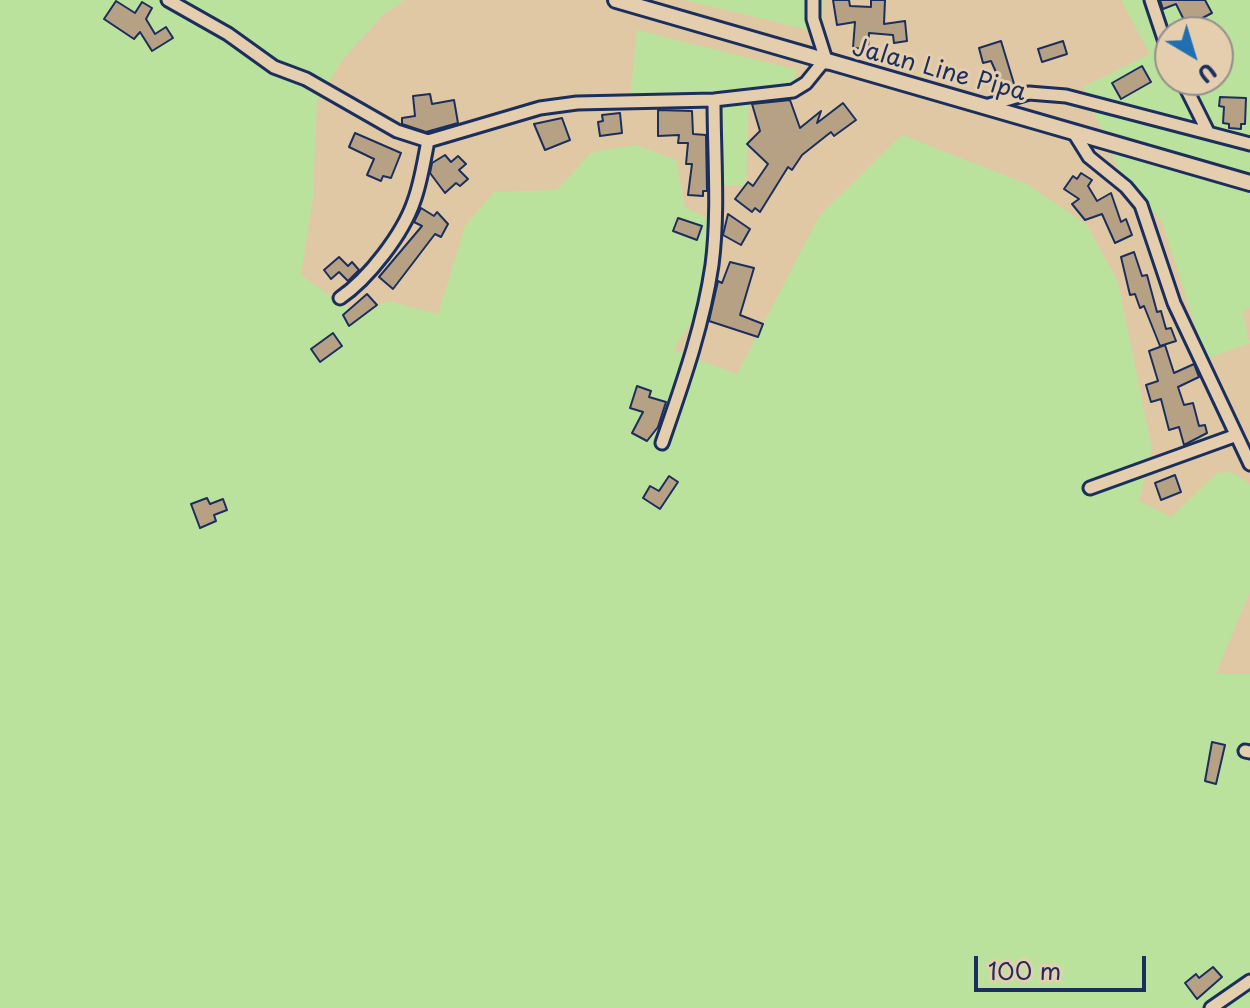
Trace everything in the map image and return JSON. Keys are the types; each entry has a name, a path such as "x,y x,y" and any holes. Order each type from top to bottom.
{"main road":[{"name":"Jalan Line Pipa","path":"616,0 825,63 989,105 1074,133 1250,183"}],"street":[{"path":"168,0 228,34 274,67 306,79 397,131 428,141 540,108 577,103 714,100 793,91 806,83 825,63 813,19 813,0"},
{"path":"989,105 1029,93 1066,96 1207,130 1250,144"},
{"path":"1190,96 1207,130"},
{"path":"662,443 690,360 712,265 716,192 714,100"},
{"path":"1074,133 1089,157 1126,187 1141,205 1174,303 1234,436 1250,464"},
{"path":"340,298 367,276 406,219 417,192 428,141"},
{"path":"1090,488 1234,436"},
{"path":"1211,1008 1250,981"}],"green space":[{"path":"0,0 405,0 384,14 344,58 317,101 313,198 301,275 355,313 389,301 438,314 465,226 494,192 557,190 592,152 636,145 676,160 685,207 726,228 704,303 673,350 737,374 820,215 902,135 1027,184 1087,225 1118,282 1152,449 1139,501 1171,517 1217,473 1231,472 1250,484 1250,591 1216,674 1250,674 1250,1008 0,1008"},
{"path":"684,0 823,0 822,33"},
{"path":"1121,0 1250,0 1250,308 1242,312 1250,343 1206,359 1162,222 1120,172 1083,87 1150,54"},
{"path":"637,30 797,70 791,93 749,99 746,185 710,186 705,104 630,96"}],"building":[{"path":"833,0 849,0 850,6 871,7 871,0 885,0 884,24 905,21 907,41 894,43 893,35 869,33 868,49 853,48 855,22 837,25"},
{"path":"1160,0 1205,0 1212,13 1206,16 1182,16 1176,4 1163,9"},
{"path":"116,1 135,13 142,2 152,8 146,19 155,34 166,27 173,38 152,51 140,32 134,39 104,19"},
{"path":"1001,41 1015,87 1004,90 991,61 983,63 979,48"},
{"path":"1063,41 1067,54 1042,62 1038,49"},
{"path":"1142,66 1151,82 1121,99 1112,83"},
{"path":"430,94 432,104 454,100 458,123 426,132 402,124 402,118 415,116 413,96"},
{"path":"1220,97 1246,98 1245,124 1241,124 1241,129 1229,128 1229,124 1223,123 1224,107 1219,106"},
{"path":"790,100 800,128 821,111 817,123 843,103 856,120 834,136 831,132 802,155 792,170 788,167 760,212 755,208 752,212 735,199 748,182 753,186 768,164 747,144 760,131 752,104"},
{"path":"658,110 692,111 693,134 706,135 707,191 703,191 703,196 688,195 692,164 686,164 688,143 678,143 679,135 658,136"},
{"path":"620,113 622,133 600,136 598,122 603,121 602,115"},
{"path":"562,118 570,140 545,150 534,124"},
{"path":"355,133 401,153 391,178 383,176 381,181 367,175 374,159 349,147"},
{"path":"445,155 451,162 458,156 466,164 459,170 468,179 460,186 456,183 445,193 430,173 432,163"},
{"path":"1081,173 1092,180 1088,186 1097,201 1111,193 1121,222 1126,219 1132,235 1115,243 1102,214 1085,220 1072,204 1079,199 1064,189 1073,176 1077,179"},
{"path":"421,208 434,216 437,212 448,224 441,237 435,234 393,289 379,277 422,226 414,222"},
{"path":"728,214 750,229 741,245 723,235"},
{"path":"678,218 702,226 697,240 673,231"},
{"path":"1134,252 1142,276 1147,275 1157,312 1161,311 1166,329 1171,328 1176,341 1160,346 1144,306 1140,308 1135,294 1130,295 1121,257"},
{"path":"339,257 348,266 352,262 359,270 348,281 339,272 331,279 324,270"},
{"path":"730,262 754,268 740,315 763,324 758,337 709,321 718,281 722,283"},
{"path":"367,294 377,305 349,326 343,315"},
{"path":"333,333 342,346 320,362 311,349"},
{"path":"1165,345 1174,373 1194,364 1199,377 1178,387 1184,405 1193,403 1199,426 1205,425 1207,433 1184,445 1179,427 1169,430 1161,399 1151,402 1146,385 1158,381 1149,351"},
{"path":"637,386 651,391 649,397 666,402 658,427 647,441 632,433 643,412 630,408"},
{"path":"1175,475 1181,492 1161,500 1155,483"},
{"path":"669,476 678,482 660,509 643,498 650,486 659,491"},
{"path":"207,498 210,504 223,499 227,510 214,515 216,521 200,528 191,504"},
{"path":"1212,742 1225,745 1216,784 1205,781"},
{"path":"1213,967 1222,977 1197,999 1185,983 1196,974 1199,978"}]}
